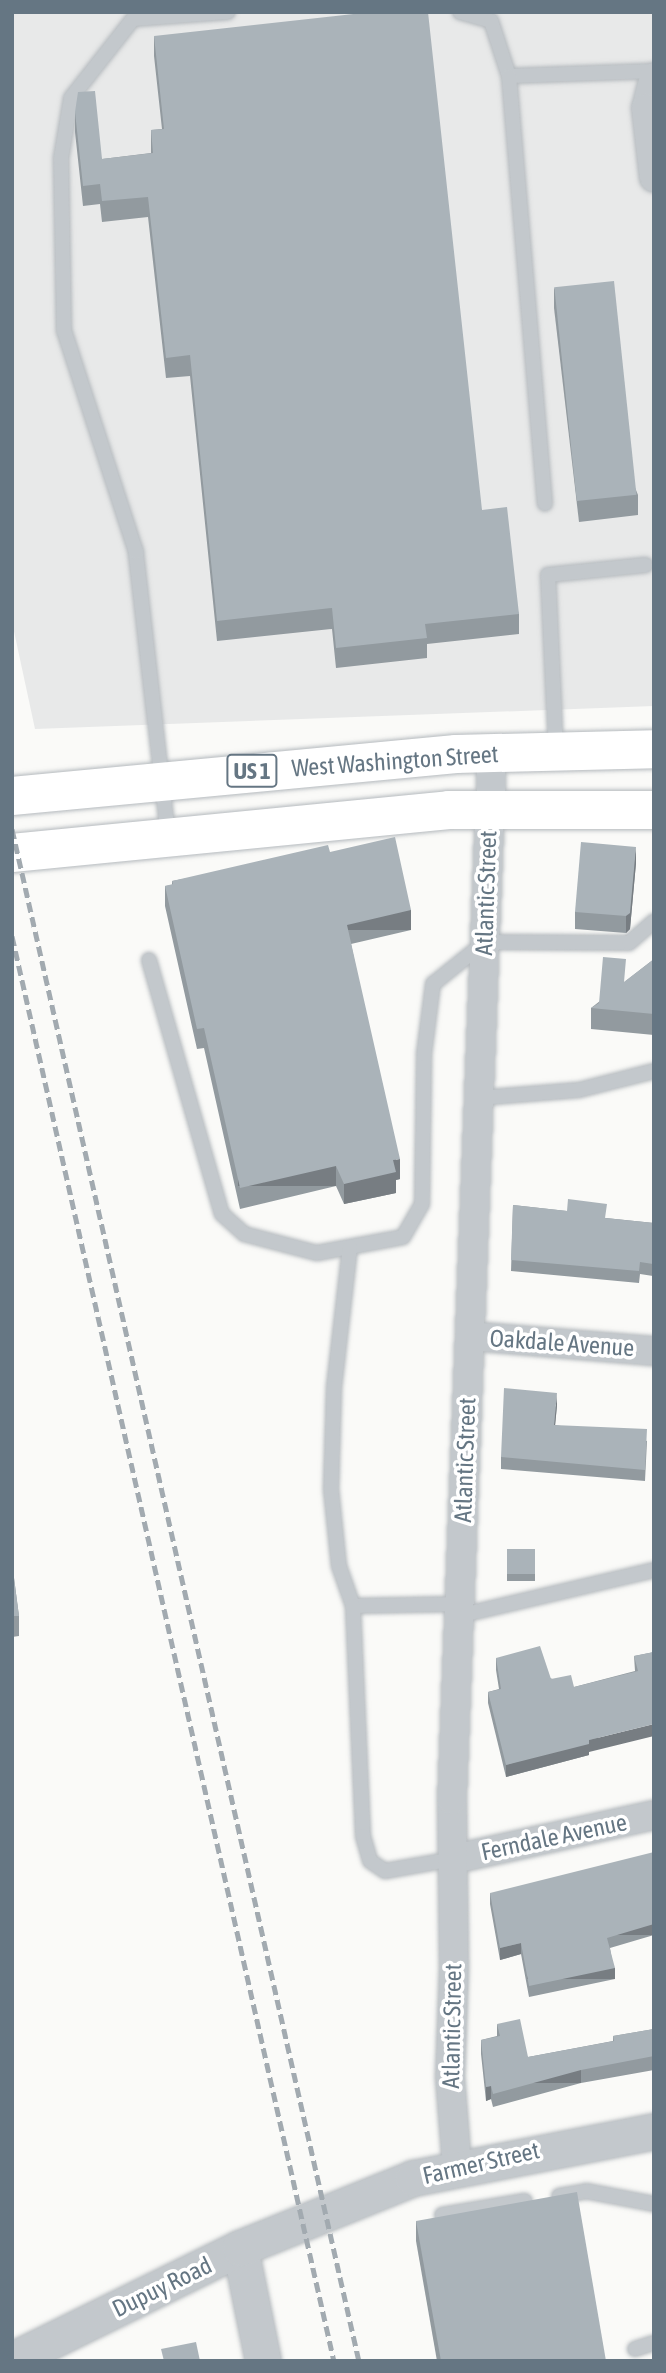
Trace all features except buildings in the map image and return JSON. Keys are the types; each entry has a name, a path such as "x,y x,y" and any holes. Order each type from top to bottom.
{"main road":[{"name":"West Washington Street","path":"12,796 163,779 492,753 654,749"},
{"name":"US 1","path":"12,853 168,836 489,809 654,810"}],"street":[{"path":"654,77 646,108 654,178"},
{"name":"Atlantic Street","path":"457,2166 450,2077 458,1610 492,753"},
{"name":"Oakdale Avenue","path":"470,1336 654,1350"},
{"name":"Ferndale Avenue","path":"454,1859 654,1815"},
{"name":"Farmer Street","path":"313,2216 457,2166 654,2131"},
{"name":"Dupuy Road","path":"12,2360 313,2216"},
{"path":"240,2249 263,2361"}],"lane":[{"path":"168,836 136,552 64,331 61,158 71,98 134,19 228,12"},
{"path":"460,12 491,21 509,76 545,503"},
{"path":"509,76 654,71"},
{"path":"556,752 548,575 645,565"},
{"path":"149,960 222,1214 243,1234 317,1253 403,1237 422,1204 424,1054 433,984 485,942 629,943 654,921"},
{"path":"480,1098 579,1090 654,1071"},
{"path":"350,1247 334,1388 331,1489 339,1566 353,1606 363,1836 370,1861 385,1871 454,1859"},
{"path":"353,1606 458,1610 654,1570"},
{"path":"442,2215 586,2191 654,2204"},
{"path":"635,2349 654,2343"}],"shaded area":[{"path":"12,12 654,12 654,706 35,729 12,622"}],"railway":[{"path":"12,829 359,2361"},
{"path":"12,936 334,2361"}]}
